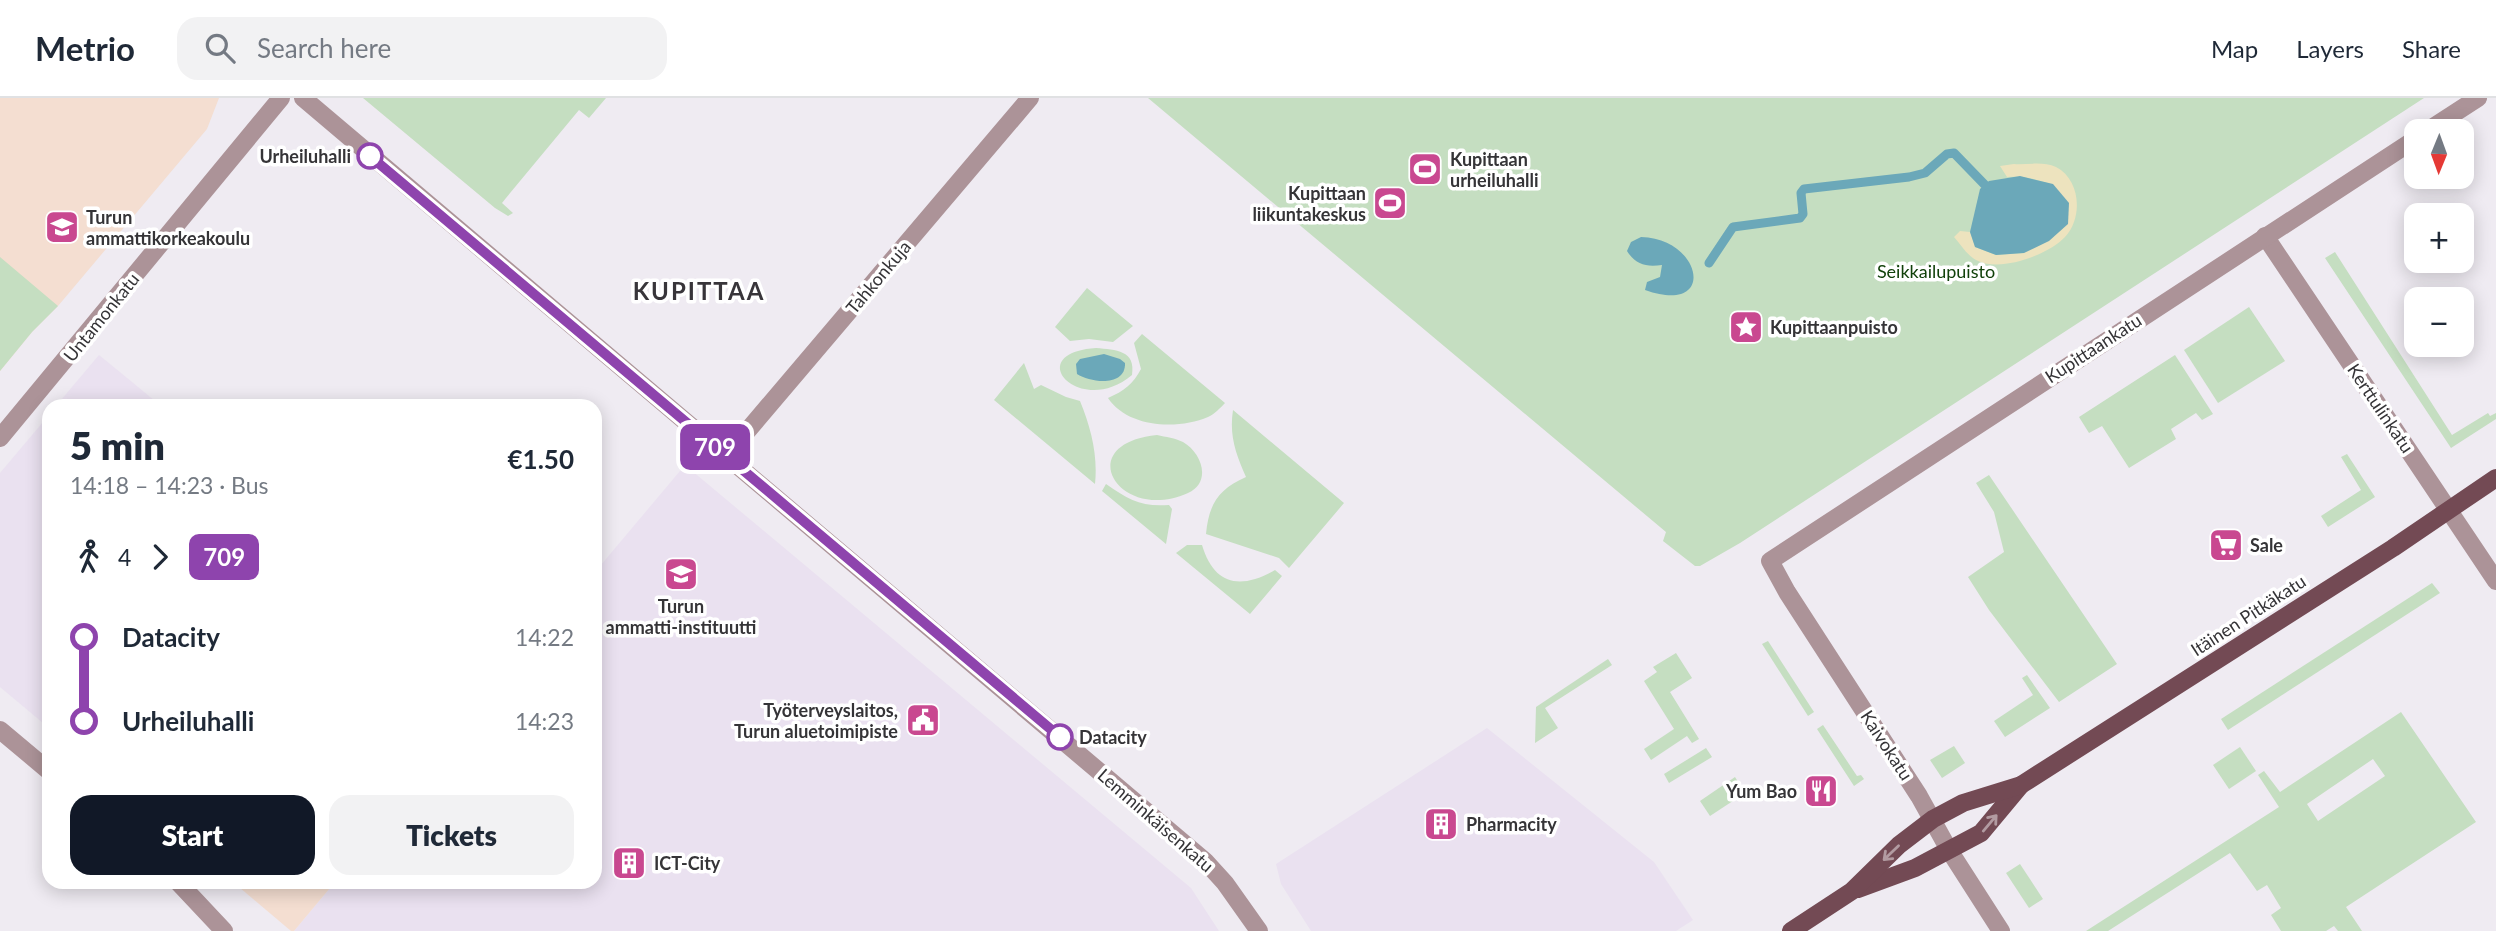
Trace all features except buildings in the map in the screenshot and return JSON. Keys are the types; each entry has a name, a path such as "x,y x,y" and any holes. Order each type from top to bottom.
{"main road":[{"name":"Itäinen Pitkäkatu","path":"1791,931 1852,891 1899,845 1933,819 1963,803 2021,785 2382,555 2496,478"},
{"name":"Itäinen Pitkäkatu","path":"1852,891 1915,868 1981,833 2021,785"}],"street":[{"name":"Untamonkatu","path":"0,438 281,98"},
{"name":"Lemminkäisenkatu","path":"303,98 1205,861 1225,883 1259,931"},
{"name":"Tahkonkuja","path":"726,456 1030,98"},
{"path":"2446,119 2478,98"},
{"name":"Kupittaankatu","path":"1770,561 2404,146"},
{"name":"Kerttulinkatu","path":"2265,236 2496,580"},
{"name":"Kaivokatu","path":"1770,561 2001,931"},
{"path":"0,730 42,765"},
{"path":"185,889 224,931"}],"shaded area":[{"name":"Turun ammattikorkeakoulu","path":"0,98 219,98 207,129 0,371"},
{"path":"99,355 153,399 62,399"},
{"path":"42,423 42,722 0,687 0,473"},
{"name":"Datacity","path":"685,465 1191,888 1219,931 294,931 329,889 602,889 602,564"},
{"path":"1487,728 1654,862 1693,920 1676,931 1311,931 1281,884 1276,864"},
{"path":"241,889 329,889 294,931"}],"green space":[{"path":"363,98 606,98 589,118 579,110 502,203 513,213 508,216"},
{"name":"Kupittaanpuisto","path":"1148,98 2424,98 1740,543 1700,566 1695,566 1663,541 1666,532"},
{"path":"2335,252 2452,435 2488,413 2490,416 2496,413 2496,419 2451,448 2325,258"},
{"path":"0,257 58,306 0,371"},
{"path":"1087,288 1133,326 1113,342 1089,339 1070,341 1055,327"},
{"path":"2249,307 2285,361 2218,403 2184,350"},
{"path":"1142,334 1225,403 1208,417 1168,425 1141,421 1117,408 1108,398 1128,386 1141,369 1134,343"},
{"path":"1096,348 1117,351 1128,356 1132,375 1112,387 1094,390 1078,387 1066,380 1060,370 1062,361 1074,352"},
{"path":"2175,355 2213,414 2202,420 2196,413 2171,429 2176,439 2129,468 2102,426 2089,433 2079,417"},
{"path":"1024,363 1034,389 1041,385 1080,401 1093,442 1095,484 994,400"},
{"path":"1233,410 1344,503 1289,568 1279,558 1206,534 1217,498 1246,477 1234,445"},
{"path":"1157,435 1183,442 1199,460 1202,468 1200,482 1188,493 1163,500 1142,498 1125,491 1114,479 1110,465 1115,452 1131,441"},
{"path":"2347,454 2375,497 2328,527 2321,516 2361,490 2341,457"},
{"path":"1989,475 2117,664 2059,702 1989,610 1968,577 2004,552 1994,512 1976,483"},
{"path":"1106,484 1136,501 1151,505 1169,505 1172,509 1166,544 1102,491"},
{"path":"1187,545 1202,545 1214,569 1230,580 1251,580 1275,570 1282,576 1250,614 1176,553"},
{"path":"2432,583 2440,593 2228,730 2221,719"},
{"path":"1768,641 1814,712 1808,716 1762,644"},
{"path":"1676,653 1692,678 1670,692 1699,739 1692,743 1687,736 1651,760 1644,749 1674,729 1644,681 1657,672 1653,667"},
{"path":"1608,659 1612,665 1545,708 1558,728 1535,743 1536,707"},
{"path":"2027,675 2050,708 2005,737 1994,721 2033,695 2022,678"},
{"path":"2401,712 2476,822 2346,907 2362,931 2338,931 2334,926 2326,931 2281,931 2271,915 2281,908 2267,885 2257,891 2230,853 2108,931 2086,931 2279,807 2258,775 2264,771 2280,792","holes":["2373,759 2385,776 2318,821 2307,804"]},
{"path":"1823,725 1857,776 1861,775 1864,779 1854,786 1817,729"},
{"path":"1954,746 1965,763 1942,778 1930,760"},
{"path":"2240,747 2256,771 2229,789 2213,765"},
{"path":"1706,748 1712,757 1669,783 1664,774"},
{"path":"1735,777 1745,793 1710,816 1700,801"},
{"path":"2020,864 2043,899 2029,908 2006,873"}],"sand":[{"path":"2046,164 2064,173 2075,190 2075,220 2065,237 2036,256 1998,264 1976,260 1954,237 1960,231 1970,232 1975,247 1996,255 2024,253 2053,185 2030,178 2007,177 2000,166"}],"water":[{"path":"2020,176 2053,184 2069,203 2068,224 2049,241 2024,253 1996,255 1975,247 1970,232 1980,189 1989,181"},
{"path":"1641,237 1662,241 1678,249 1688,261 1693,274 1692,285 1684,293 1668,295 1645,290 1647,282 1660,277 1662,265 1642,264 1630,256 1627,251 1631,242"},
{"path":"1104,354 1125,363 1120,376 1099,381 1077,374 1076,364 1080,359"}],"waterway":[{"path":"1709,263 1733,227 1800,218 1803,214 1801,193 1804,189 1909,177 1925,173 1947,154 1954,153 1985,185"}],"bus line":[{"name":"709","path":"370,156 1060,737"}],"place":[{"name":"Urheiluhalli","path":"370,156"},
{"name":"Kupittaan urheiluhalli","path":"1425,169"},
{"name":"Kupittaan liikuntakeskus","path":"1390,203"},
{"name":"Turun ammattikorkeakoulu","path":"62,227"},
{"name":"Kupittaanpuisto","path":"1746,327"},
{"name":"Sale","path":"2226,545"},
{"name":"Turun ammatti-instituutti","path":"681,574"},
{"name":"Työterveyslaitos, Turun aluetoimipiste","path":"923,720"},
{"name":"Datacity","path":"1060,737"},
{"name":"Yum Bao","path":"1821,791"},
{"name":"Pharmacity","path":"1441,824"},
{"name":"ICT-City","path":"629,863"}],"district":[{"name":"KUPITTAA","path":"699,290"}],"park label":[{"name":"Seikkailupuisto","path":"1936,271"}]}
